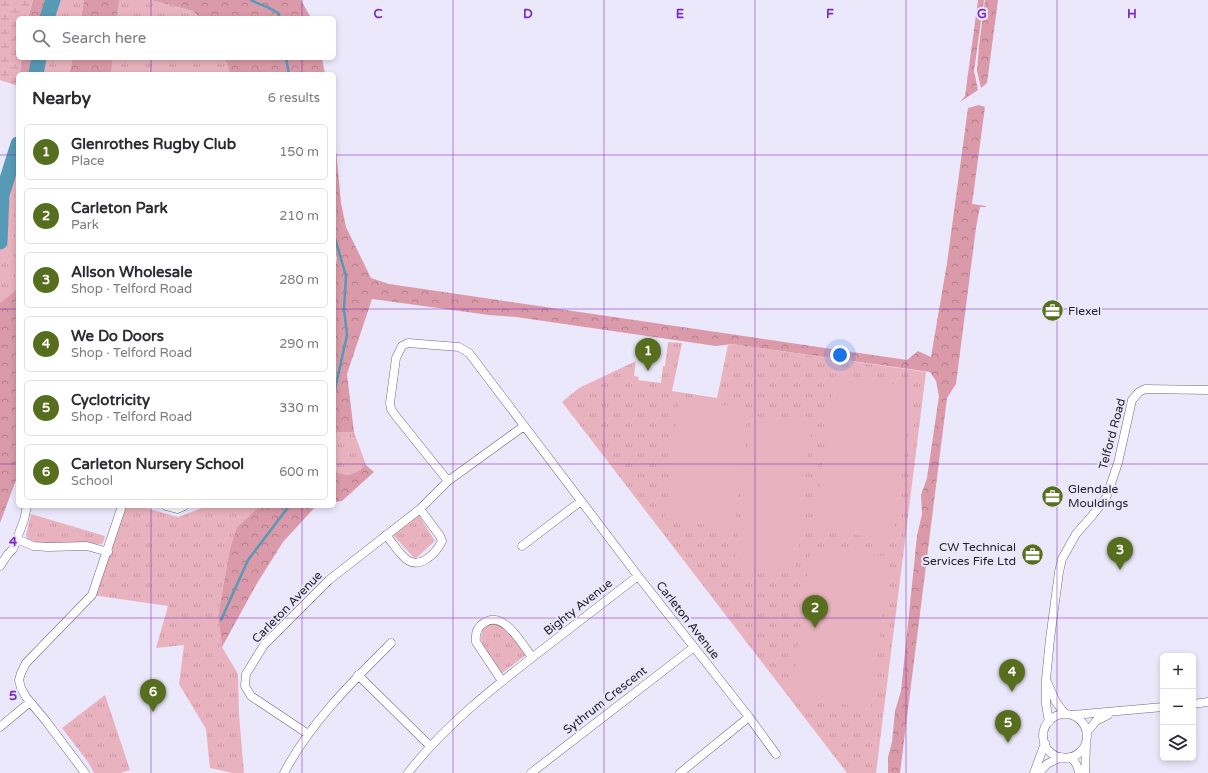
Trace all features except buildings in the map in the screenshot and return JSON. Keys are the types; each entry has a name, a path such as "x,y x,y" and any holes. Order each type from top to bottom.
{"street":[{"path":"448,481 391,409 390,403 396,358 402,346 408,343 417,343 453,346 464,349 474,359 524,426"},
{"name":"Telford Road","path":"1049,722 1046,704 1046,679 1058,572 1062,559 1076,534 1106,498 1118,463 1131,404 1134,397 1145,389 1208,390"},
{"name":"Carleton Avenue","path":"308,734 251,696 245,686 246,674 264,645 329,580 420,509 448,481 524,426 776,754"},
{"path":"522,546 581,501"},
{"path":"0,566 8,554 13,550 24,520 27,508"},
{"path":"85,773 30,702 19,680 20,673 26,663 92,595 108,552 121,508"},
{"path":"386,535 408,561 413,564 424,561 430,557 436,552 442,542 440,536 420,509"},
{"path":"17,540 32,546 48,548 87,546 108,552"},
{"name":"Bighty Avenue","path":"408,773 430,746 502,681 638,576"},
{"path":"502,681 476,642 475,636 483,623 493,620 503,622 509,627 532,657"},
{"path":"284,773 308,734 358,675 391,643"},
{"name":"Sythrum Crescent","path":"532,773 694,647"},
{"path":"358,675 430,746"},
{"name":"Telford Road","path":"1046,679 1056,702 1069,715"},
{"path":"0,727 30,702"},
{"path":"1196,704 1208,702"},
{"path":"1086,742 1080,752 1070,757 1060,757 1048,749 1045,743 1044,733 1049,722 1053,718 1069,715 1112,713 1160,707"},
{"path":"1087,732 1096,721 1112,713"},
{"path":"1069,715 1082,722 1087,732 1084,773"},
{"path":"680,773 749,717"},
{"path":"1034,773 1045,743"},
{"path":"1039,773 1047,764 1060,757"},
{"path":"1070,757 1075,761 1079,773"}],"green space":[{"path":"0,0 33,0 29,16 16,16 16,60 21,60 20,72 16,72 16,85 0,80"},
{"path":"33,0 53,0 48,16 29,16"},
{"path":"53,0 84,0 81,16 48,16"},
{"path":"84,0 119,0 117,16 81,16"},
{"path":"119,0 151,0 193,11 198,16 117,16"},
{"path":"151,0 301,0 310,16 198,16 193,11"},
{"path":"978,0 984,0 974,71 978,90 960,102 965,96"},
{"path":"985,0 998,0 987,83 981,88 977,71"},
{"path":"21,60 39,60 36,72 20,72"},
{"path":"39,60 72,60 70,72 36,72"},
{"path":"72,60 113,60 111,72 70,72"},
{"path":"113,60 226,60 229,72 111,72"},
{"path":"226,60 322,60 325,72 229,72"},
{"path":"979,105 985,107 972,204 986,207 980,207 976,228 956,384 947,398 900,773 888,773 888,757 892,742 895,711 901,691 917,536 922,514 921,495 927,478 939,396 936,381 930,372 732,344 716,346 516,317 489,315 372,299 347,374 354,432 336,433 336,150 341,203 346,227 371,278 389,284 907,360 918,351 931,357 947,263 968,108"},
{"path":"16,150 16,290 0,303 0,242 2,195"},
{"path":"16,290 16,480 0,523 0,303"},
{"path":"668,342 682,343 672,391 717,398 728,345 732,344 926,372 876,773 847,773 562,402 579,388 636,361 634,376 639,377 638,380 661,383"},
{"path":"835,376 914,387 893,540 814,529"},
{"path":"679,400 748,408 734,528 665,519"},
{"path":"751,417 811,423 795,574 735,568"},
{"path":"354,432 366,465 358,471 347,475 336,471 336,433"},
{"path":"366,465 374,472 342,501 336,502 336,471 347,475 358,471"},
{"path":"126,508 146,508 178,517 202,508 258,508 237,527 230,548 218,616 222,647 238,674 239,714 244,773 233,773 210,768 206,729 179,684 184,645 156,648 168,606 92,595 112,537"},
{"path":"258,508 314,508 283,542 256,585 222,647 218,616 230,548 237,527"},
{"path":"31,514 105,536 103,543 96,544 85,542 48,544 34,542 27,539 26,535"},
{"path":"418,514 435,541 415,559 392,534"},
{"path":"811,547 890,557 870,708 791,697"},
{"path":"490,624 503,625 527,654 502,673 488,655 481,642 481,635 484,629"},
{"path":"105,695 130,770 120,773 94,773 88,762 62,728"}],"waterway":[{"path":"48,16 53,0"},
{"path":"251,0 269,8 279,14 279,16"},
{"path":"36,72 39,60"},
{"path":"286,60 289,72"},
{"path":"0,242 2,195 16,150"},
{"path":"336,242 346,276 344,309 347,335 336,385"},
{"path":"221,620 248,560 287,508"}],"place":[{"name":"Flexel","path":"1053,311"},
{"name":"Glenrothes Rugby Club","path":"648,371"},
{"name":"Glendale Mouldings","path":"1052,496"},
{"name":"CW Technical Services Fife Ltd","path":"1032,554"},
{"name":"Allson Wholesale","path":"1120,570"},
{"name":"Carleton Park","path":"815,628"},
{"name":"We Do Doors","path":"1012,692"},
{"name":"Carleton Nursery School","path":"153,712"},
{"name":"Cyclotricity","path":"1008,743"}]}
